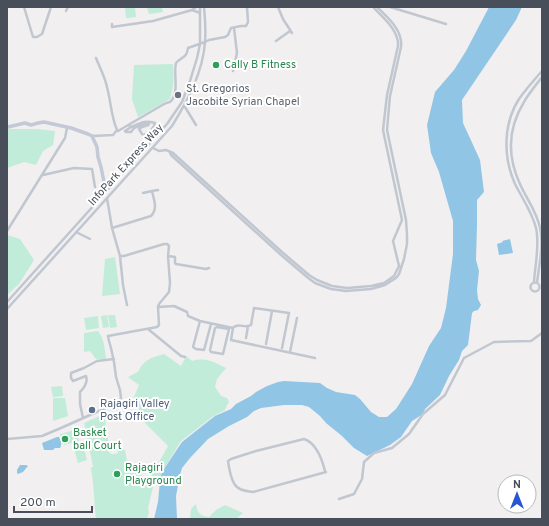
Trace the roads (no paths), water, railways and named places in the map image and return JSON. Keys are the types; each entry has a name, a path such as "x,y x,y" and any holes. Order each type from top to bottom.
{"street":[{"path":"28,7 24,8 33,37 37,37 42,34 51,7"},
{"path":"66,11 68,7"},
{"path":"112,24 112,26 153,21 192,10 196,7"},
{"name":"InfoPark Express Way","path":"7,302 167,124 182,102 190,81 200,44 200,7"},
{"name":"InfoPark Express Way","path":"7,309 172,126 191,92 199,69 205,42 204,7"},
{"path":"7,126 44,122 92,136 112,135 117,130 118,131 130,126 144,121 155,123 148,134 142,134 139,129 148,126 149,124 147,123 134,128 131,132 125,131 130,126 164,104 170,102 176,85 176,63 178,60 185,57 188,52 188,48 209,40 225,37 228,35 231,28 246,26 248,22 247,7"},
{"path":"276,41 291,32 278,7"},
{"path":"152,148 159,151 164,150 173,153 282,252 316,280 332,286 352,288 378,285 390,279 395,274 399,266 393,240 402,220 384,137 384,127 387,95 398,41 395,32 373,7"},
{"path":"170,152 171,155 269,244 307,277 315,282 331,289 352,291 375,289 392,281 398,276 403,264 407,239 406,220 387,130 390,96 402,44 398,30 377,7"},
{"path":"390,7 446,24"},
{"path":"192,10 200,13"},
{"path":"232,71 237,53 234,28"},
{"path":"96,58 108,88 113,122 117,130"},
{"path":"542,71 519,100 514,110 506,136 506,150 515,183 534,220 536,228 537,246 534,282 530,287 534,291 539,288 538,283 541,247 540,230 538,218 519,182 512,159 511,136 518,112 526,98 542,77"},
{"path":"184,106 196,125"},
{"path":"7,231 65,138 67,128"},
{"path":"92,136 97,147 106,192"},
{"path":"508,160 512,159"},
{"path":"42,175 74,168 92,169 95,187"},
{"path":"143,193 158,190"},
{"path":"112,228 147,218 154,214 155,207 152,191"},
{"path":"107,197 112,228 120,256 127,305"},
{"path":"76,232 90,239"},
{"path":"7,439 42,436 119,402 121,398 120,390 116,378 112,348 108,336 155,328 159,325 158,307 169,292 170,283 168,256 169,246 167,244 120,256"},
{"path":"168,256 175,257 176,264 206,269 209,268"},
{"path":"534,282 538,283"},
{"path":"158,307 174,306 187,312 188,316 200,321 229,328"},
{"path":"246,338 254,308 288,313 282,348"},
{"path":"266,344 272,311"},
{"path":"290,352 297,318"},
{"path":"200,321 193,347 196,349 204,350 211,324"},
{"path":"229,328 223,354 211,352 210,350 215,328 217,327 233,328 237,325 248,326"},
{"path":"233,328 231,340 315,358"},
{"path":"148,329 181,356 185,357"},
{"path":"339,500 354,494 362,479 364,462 374,454 392,448 408,434 423,414 445,395 464,358 494,342 531,342 542,333"},
{"path":"83,418 80,404 80,392 84,389 87,379 86,376 73,380 71,378 71,374 97,361 114,359"},
{"path":"304,438 312,444 321,458 326,471 253,492 245,491 237,487 234,483 228,461 256,451 304,438"}],"water":[{"path":"489,7 522,7 516,20 462,100 463,123 480,160 484,192 477,200 476,260 479,271 477,290 478,299 481,305 478,310 472,313 468,345 462,351 459,360 440,395 425,409 423,414 412,421 401,437 390,445 367,456 354,448 309,407 302,405 284,405 261,408 254,411 247,417 208,439 182,468 176,496 177,519 154,519 162,472 182,442 215,416 231,409 236,404 267,386 284,381 320,383 336,392 355,395 371,412 379,417 387,417 396,409 412,384 429,346 441,328 446,308 453,254 453,221 439,172 431,153 427,125 435,92 454,70 466,51"},
{"path":"510,239 513,253 499,255 497,244"},
{"path":"59,437 61,441 60,448 44,450 42,443"},
{"path":"20,465 28,466 23,472 18,474 17,470"}],"place":[{"name":"Cally B Fitness","path":"216,65"},
{"name":"St. Gregorios Jacobite Syrian Chapel","path":"178,95"},
{"name":"Rajagiri Valley Post Office","path":"92,410"},
{"name":"Basket ball Court","path":"65,439"},
{"name":"Rajagiri Playground","path":"117,474"}]}
